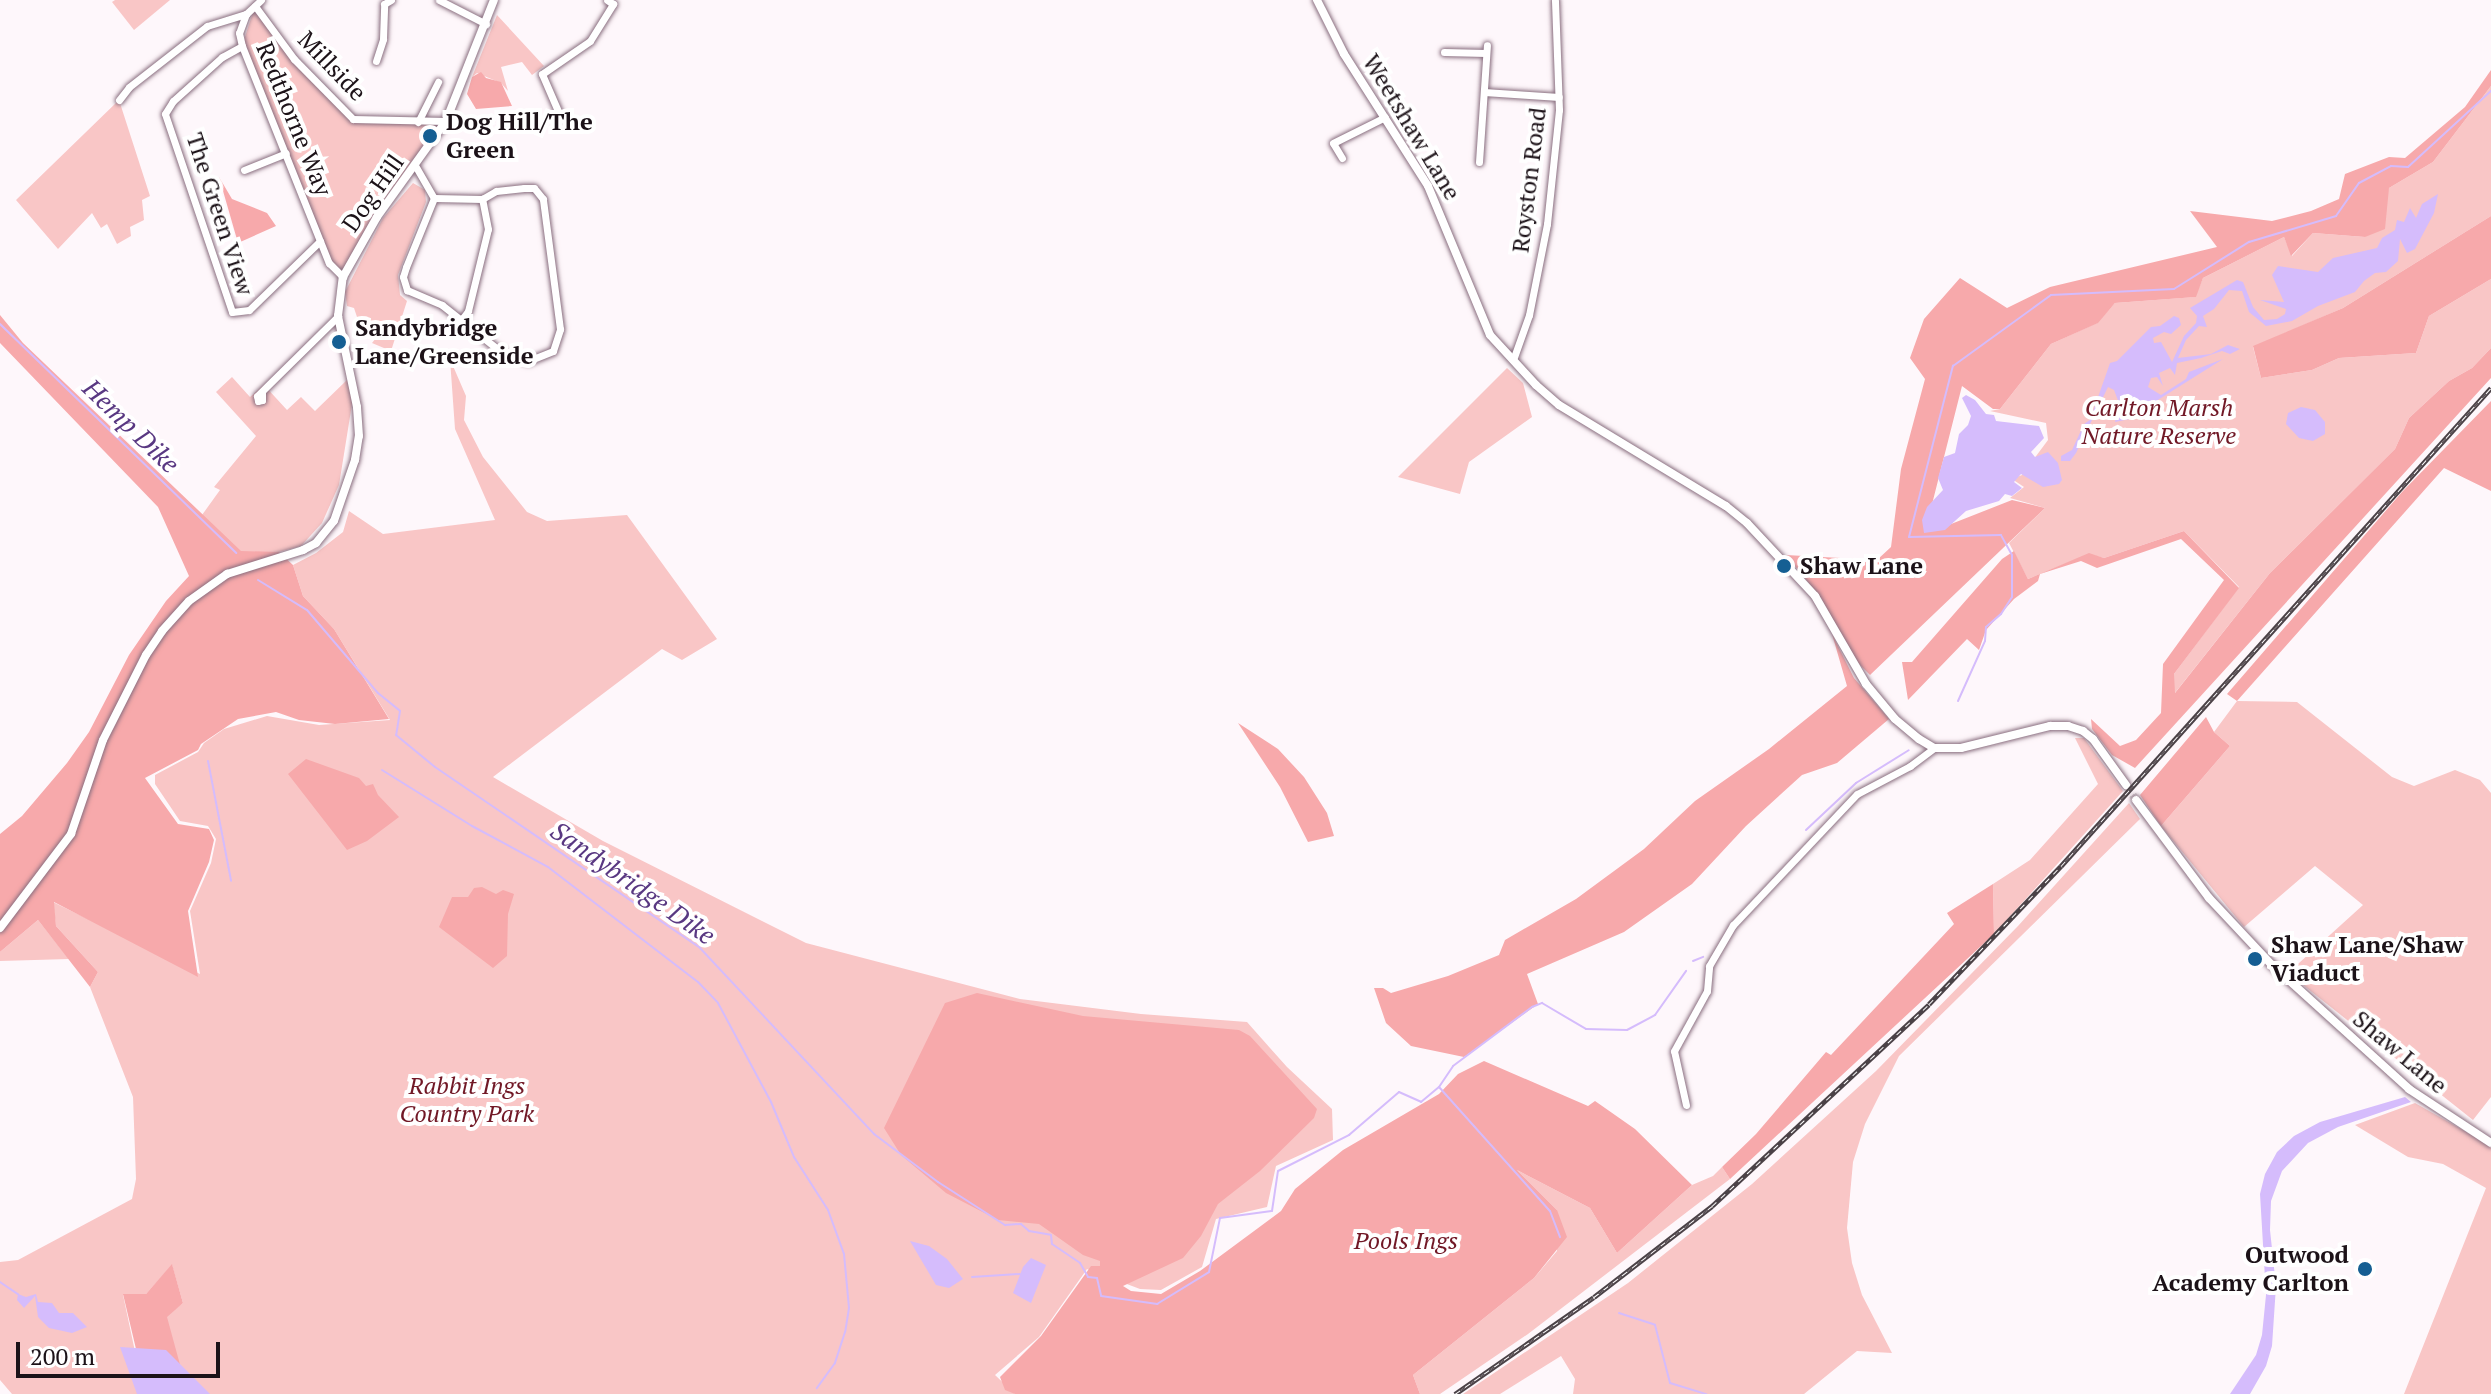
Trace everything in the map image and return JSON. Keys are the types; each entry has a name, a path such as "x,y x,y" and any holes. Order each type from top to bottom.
{"street":[{"path":"376,61 383,39 384,4 391,0"},
{"path":"439,0 486,24"},
{"name":"Dog Hill","path":"343,277 377,217 416,167 446,121 494,0"},
{"path":"561,118 553,109 539,77 590,41 613,4 607,0"},
{"name":"Weetshaw Lane","path":"1317,0 1338,44 1445,220 1490,335 1513,360"},
{"name":"Royston Road","path":"1513,360 1522,342 1545,238 1559,97 1555,0"},
{"path":"119,100 129,87 207,26 246,14 258,3"},
{"name":"Millside","path":"258,3 294,59 352,118 446,121"},
{"name":"Redthorne Way","path":"246,14 239,33 242,46 331,267 343,277"},
{"name":"The Green View","path":"242,46 222,57 173,101 165,114 232,312 249,310 320,241"},
{"path":"1444,52 1486,49 1479,162"},
{"path":"418,122 438,82"},
{"path":"1484,92 1559,97"},
{"path":"1342,158 1333,143 1385,117"},
{"path":"244,170 286,153"},
{"path":"416,167 434,198"},
{"path":"534,188 543,199 560,329 553,351 528,361 500,351 462,319 404,286 406,267 434,198 482,199 496,191 534,188"},
{"path":"462,319 468,311 488,229 482,199"},
{"path":"0,928 32,890 71,834 103,740 146,655 168,623 189,601 227,574 303,550 316,543 334,521 351,475 359,436 357,407 338,316 343,277"},
{"path":"262,392 338,316"},
{"path":"1513,360 1559,405 1726,506 1747,523 1815,596 1850,660 1884,706 1919,739 1934,748 1961,748 2050,726 2068,726 2083,731 2093,739 2126,785"},
{"path":"1686,1105 1674,1051 1707,991 1709,966 1733,925 1857,794 1910,766 1934,748"},
{"name":"Shaw Lane","path":"2136,800 2209,898 2272,965 2409,1089 2491,1143"}],"green space":[{"path":"170,0 134,30 112,2"},
{"path":"255,6 273,32 353,119 446,121 377,217 343,277 335,272 242,46"},
{"path":"497,15 544,66 532,75 522,62 501,67 508,91 501,83 477,73 472,77"},
{"path":"2491,70 2491,86 2433,162 2389,188 2385,229 2365,237 2313,233 2291,256 2284,237 2203,278 2196,297 2115,303 2098,323 2051,344 2000,409 1993,409 1962,386 1927,524 1946,526 2012,500 2045,508 1870,675 1854,659 1821,598 1786,555 1877,560 1891,547 1901,469 1925,379 1910,358 1924,319 1960,278 2007,308 2050,287 2217,247 2190,211 2272,221 2311,211 2339,199 2345,174 2389,157 2405,158 2465,107"},
{"path":"481,72 486,78 501,82 512,106 476,109 467,94 472,77"},
{"name":"Carlton Marsh Nature Reserve","path":"2491,86 2491,216 2343,308 2253,347 2261,378 2312,370 2339,358 2416,353 2429,316 2491,279 2491,348 2472,368 2449,381 2409,418 2395,449 2270,573 2174,694 2174,674 2239,587 2184,531 2104,558 2089,554 2028,579 2009,543 2045,508 2010,498 2024,487 2012,479 2022,475 2048,440 2046,423 1990,411 2000,409 2051,344 2097,323 2115,303 2195,297 2203,278 2284,237 2292,256 2313,233 2365,237 2389,188 2433,162"},
{"path":"119,100 150,196 142,200 144,220 130,227 131,236 117,244 107,224 101,228 92,213 58,249 16,200"},
{"path":"219,177 232,199 267,213 276,226 238,243"},
{"path":"413,183 425,190 426,202 398,275 400,295 407,301 391,351 372,343 376,338 358,320 354,308 347,306 345,292 383,218"},
{"path":"2491,216 2491,279 2429,316 2416,353 2339,358 2312,370 2261,378 2253,346 2343,308"},
{"path":"0,315 23,343 241,551 279,552 293,565 303,596 334,629 389,719 335,724 299,720 276,712 238,719 201,744 198,750 145,778 178,824 209,829 214,840 209,862 188,911 198,977 54,902 56,926 98,972 90,987 38,920 0,952 0,834 22,816 67,763 89,732 129,655 166,601 189,576 158,507 0,343"},
{"path":"2491,348 2491,378 2135,768 2112,755 2092,729 2091,719 2120,746 2136,740 2161,713 2163,664 2224,580 2181,539 2097,568 2081,561 2040,574 2038,581 2014,599 1986,630 1979,650 1967,639 1908,700 1902,662 1912,662 2002,559 2014,551 2028,579 2089,553 2104,558 2184,531 2239,588 2174,674 2175,693 2270,573 2395,449 2409,418 2449,381 2472,368"},
{"name":"Rabbit Ings Country Park","path":"450,359 466,396 464,420 483,457 527,512 547,521 627,515 717,639 682,660 662,649 493,777 603,841 806,943 1020,999 1141,1014 1247,1022 1287,1067 1332,1109 1333,1140 1276,1166 1267,1207 1216,1219 1202,1267 1161,1290 1140,1289 1087,1269 1039,1337 995,1375 1015,1394 187,1394 166,1316 183,1303 172,1265 146,1294 123,1295 144,1394 12,1394 0,1380 0,1262 18,1260 132,1199 136,1179 133,1097 90,987 98,972 56,926 53,902 200,974 190,911 211,863 216,839 208,826 180,821 155,784 155,775 198,752 204,743 224,729 267,716 319,725 390,720 334,629 303,596 293,565 316,553 343,532 349,511 383,534 495,520 455,429"},
{"path":"1507,368 1523,383 1532,417 1469,462 1460,494 1398,477"},
{"path":"232,377 250,397 264,385 287,410 301,397 315,411 349,378 353,398 339,485 322,523 301,546 279,552 241,552 202,515 220,490 214,487 256,436 216,392"},
{"path":"2491,401 2491,491 2444,468 2237,701 2227,694 2402,492"},
{"path":"1832,634 1854,678 1889,719 1837,763 1802,775 1746,826 1692,884 1624,932 1527,974 1538,1004 1464,1057 1411,1046 1386,1023 1374,988 1383,988 1391,993 1448,976 1499,955 1505,940 1576,899 1644,849 1695,801 1769,749 1847,686"},
{"path":"2237,701 2297,702 2392,777 2414,786 2455,770 2480,780 2491,793 2491,1097 2473,1120 2288,973 2363,905 2315,866 2244,927 2161,826 2230,746 2214,732"},
{"path":"2206,717 2214,732 2230,746 2161,826 2140,795"},
{"path":"1238,723 1278,749 1304,777 1327,813 1334,836 1308,842 1280,787"},
{"path":"2075,738 2084,738 2123,791 1994,934 1993,884 2030,860 2098,784"},
{"path":"306,759 359,778 366,786 373,784 378,795 399,817 367,841 347,850 288,774"},
{"path":"2129,803 2140,819 1899,1056 1865,1124 1853,1162 1847,1228 1852,1263 1862,1295 1892,1353 1857,1351 1804,1394 1573,1394 1575,1379 1561,1356 1500,1394 1463,1394 1628,1283 1752,1184 1876,1071 2018,926"},
{"path":"1993,884 1994,934 1730,1179 1722,1167 1756,1134 1826,1052 1831,1055 1954,924 1947,913"},
{"path":"482,887 496,894 503,890 514,894 508,914 507,956 493,968 439,927 452,897 468,897 474,888"},
{"path":"38,920 69,959 0,961 0,952"},
{"name":"Pools Ings","path":"977,993 1083,1016 1239,1030 1250,1036 1317,1109 1314,1118 1260,1171 1218,1204 1201,1236 1183,1258 1123,1286 1131,1291 1161,1294 1200,1271 1281,1211 1295,1189 1343,1150 1439,1094 1458,1074 1484,1061 1588,1106 1595,1101 1635,1129 1692,1185 1617,1253 1590,1208 1517,1170 1557,1210 1567,1237 1534,1278 1413,1375 1420,1394 1015,1394 1005,1390 1000,1377 1041,1336 1091,1266 1100,1266 1100,1261 1083,1255 1039,1224 998,1220 946,1193 901,1155 884,1128 945,1003"},
{"path":"2415,1103 2491,1146 2491,1394 2404,1394 2486,1188 2443,1164 2408,1157 2355,1125"},
{"path":"1722,1167 1730,1179 1528,1334 1440,1394 1420,1394 1413,1375 1534,1278 1557,1251 1557,1210 1517,1170 1590,1208 1617,1253 1692,1185 1713,1176"},
{"path":"172,1264 183,1303 167,1317 188,1394 136,1349 123,1294 146,1294"}],"shaded area":[{"path":"2438,194 2434,213 2415,249 2407,253 2400,239 2398,261 2386,272 2375,273 2355,292 2318,306 2292,321 2266,326 2249,312 2242,291 2229,290 2214,309 2203,316 2207,327 2199,326 2186,340 2178,358 2211,354 2228,345 2240,349 2230,354 2222,351 2201,358 2177,363 2175,375 2170,368 2159,373 2163,386 2157,377 2151,378 2148,387 2161,395 2186,379 2189,372 2223,359 2145,408 2135,418 2115,422 2119,403 2114,390 2108,387 2076,453 2070,461 2061,461 2061,456 2072,450 2084,424 2090,420 2110,363 2117,361 2151,327 2160,326 2174,316 2179,318 2181,325 2171,334 2164,332 2153,338 2154,343 2161,342 2172,362 2184,336 2196,323 2197,316 2190,308 2237,280 2243,282 2253,307 2264,320 2277,319 2285,314 2286,309 2260,300 2284,302 2272,275 2278,266 2318,272 2333,258 2377,248 2382,238 2395,230 2397,220 2404,222 2410,208 2416,218 2422,204"},
{"path":"1966,395 1975,400 1986,414 1994,415 1996,421 2039,426 2044,438 2031,452 2035,457 2048,452 2058,463 2062,480 2059,484 2043,487 2021,474 2014,482 2022,488 2012,496 2005,494 1999,501 1966,511 1945,530 1924,533 1922,520 1927,507 1943,490 1938,478 1944,457 1955,453 1959,434 1968,425 1971,416 1962,398"},
{"path":"2301,407 2315,410 2325,422 2325,434 2313,441 2299,438 2286,424 2288,413"},
{"path":"2405,1097 2411,1102 2338,1127 2308,1143 2282,1171 2271,1201 2270,1230 2276,1286 2272,1346 2266,1366 2250,1394 2230,1394 2256,1355 2262,1335 2266,1295 2260,1194 2265,1174 2277,1152 2294,1136 2320,1122"},
{"path":"910,1241 929,1246 947,1259 963,1279 949,1288 936,1285"},
{"path":"1031,1258 1046,1265 1031,1303 1013,1293 1023,1267"},
{"path":"18,1294 26,1297 36,1294 38,1302 52,1303 59,1313 73,1313 87,1327 72,1333 49,1328 38,1317 35,1296 24,1308 17,1300"},
{"path":"120,1347 166,1350 210,1394 137,1394"}],"waterway":[{"path":"1958,701 1985,641 1986,627 2001,614 2012,597 2012,555 2001,535 1909,537 1953,366 2051,295 2174,289 2249,242 2336,216 2359,183 2391,166 2408,167 2491,91"},
{"name":"Hemp Dike","path":"0,324 236,553"},
{"name":"Sandybridge Dike","path":"258,580 307,610 378,693 400,711 396,735 435,767 700,948 874,1134 938,1182 1005,1225 1021,1224 1029,1231 1051,1235 1052,1244 1080,1263 1088,1277 1097,1278 1101,1296 1157,1304 1209,1272 1220,1218 1272,1211 1278,1171 1349,1135 1399,1092 1421,1102 1439,1087 1453,1066 1532,1007 1542,1003 1586,1029 1627,1030 1655,1015 1686,971"},
{"path":"1806,830 1856,783 1909,750"},
{"path":"208,761 231,881"},
{"path":"382,770 472,826 548,867 698,982 718,1003 771,1102 794,1157 828,1210 844,1254 849,1308 845,1332 835,1363 817,1388"},
{"path":"1693,961 1703,957"},
{"path":"1439,1087 1550,1211 1560,1237"},
{"path":"972,1277 1020,1274"},
{"path":"0,1282 18,1294"},
{"path":"1619,1313 1655,1325 1670,1383 1706,1394"}],"tunnel":[{"path":"2126,785 2136,800"}],"railway":[{"path":"1455,1394 1594,1297 1712,1206 1929,1004 2061,866 2491,388"}],"place":[{"name":"Dog Hill/The Green","path":"430,136"},
{"name":"Sandybridge Lane/Greenside","path":"339,342"},
{"name":"Shaw Lane","path":"1784,566"},
{"name":"Shaw Lane/Shaw Viaduct","path":"2255,959"},
{"name":"Outwood Academy Carlton","path":"2365,1269"}]}
